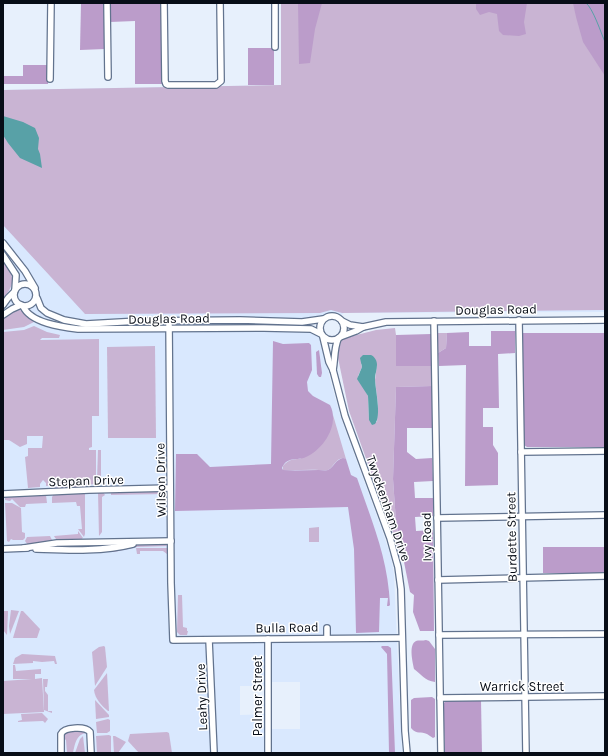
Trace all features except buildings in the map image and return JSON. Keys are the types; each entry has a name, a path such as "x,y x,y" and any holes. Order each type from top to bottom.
{"street":[{"path":"50,79 51,3"},
{"path":"107,3 108,77"},
{"path":"164,3 166,84 168,85 219,84 221,79 220,3"},
{"path":"275,3 275,47"},
{"path":"3,244 26,271 35,288 37,298 33,304 12,308 3,315"},
{"path":"3,255 16,275 16,301 22,306"},
{"path":"3,304 17,287 24,283 32,285 35,288"},
{"name":"Douglas Road","path":"37,298 41,308 46,312 64,320 77,323 99,324 240,320 302,322 324,319"},
{"name":"Douglas Road","path":"22,306 37,319 45,323 65,328 92,330 307,329 314,330 322,335"},
{"path":"335,316 342,321 344,327 339,338 330,340 322,335 320,326 324,319 335,316"},
{"name":"Burdette Street","path":"519,320 526,753"},
{"name":"Douglas Road","path":"342,321 350,325 363,327 386,322 605,320"},
{"name":"Wilson Drive","path":"169,321 173,640"},
{"name":"Ivy Road","path":"434,321 441,753"},
{"name":"Douglas Road","path":"339,338 356,332 363,327"},
{"name":"Twyckenham Drive","path":"322,335 345,416 394,552 401,589 407,753"},
{"name":"Twyckenham Drive","path":"333,370 335,361 334,349 339,338"},
{"path":"521,452 605,451"},
{"name":"Stepan Drive","path":"3,494 170,488"},
{"path":"437,518 605,516"},
{"path":"3,549 24,548 57,543 171,542"},
{"path":"438,580 605,576"},
{"path":"327,628 327,638"},
{"path":"439,635 605,634"},
{"name":"Palmer Street","path":"268,638 268,753"},
{"name":"Bulla Road","path":"173,640 402,638"},
{"name":"Leahy Drive","path":"209,640 214,753"},
{"name":"Warrick Street","path":"440,698 605,696"},
{"path":"61,753 62,731 65,729 85,728 90,732 92,753"}],"shaded area":[{"path":"81,3 104,3 105,49 80,50"},
{"path":"110,3 161,3 163,84 135,84 135,21 110,22"},
{"path":"281,3 605,3 605,312 344,313 340,316 332,314 312,319 312,332 317,335 322,342 331,383 342,421 391,557 394,575 402,753 3,753 3,90 281,85","holes":["272,682 300,682 300,729 272,729","240,686 266,686 266,714 240,715"]},
{"path":"281,3 605,3 605,310 342,313 331,310 320,313 85,314 3,225 3,90 281,85"},
{"path":"298,3 322,3 315,29 310,63 299,64"},
{"path":"476,3 527,3 524,22 526,34 519,36 503,35 499,31 497,14 489,12 480,15 476,9"},
{"path":"573,3 605,3 605,76 583,42"},
{"path":"248,48 274,48 274,85 248,85"},
{"path":"23,65 48,65 48,84 3,84 3,76 23,76"},
{"path":"3,260 12,276 12,284 3,299"},
{"path":"20,310 35,320 34,322 24,327 3,330 3,318 10,312"},
{"path":"34,326 47,332 60,335 59,338 42,338 40,340 99,339 99,416 92,416 92,447 89,448 89,450 96,450 96,484 84,485 76,483 46,486 46,483 43,480 40,487 28,488 25,457 28,456 28,448 42,448 43,436 27,436 27,444 20,447 9,440 3,440 3,332 24,330"},
{"path":"395,328 396,366 431,366 432,386 396,387 393,479 396,522 403,557 386,513 386,507 383,506 349,411 337,353 341,341 345,338 376,330","holes":["361,364 377,365 375,380 378,405 377,422 369,420 368,396 358,376 362,367"]},
{"path":"491,331 515,331 515,353 498,354 499,408 483,408 483,427 493,427 493,445 498,453 498,485 465,486 466,365 439,366 438,353 446,348 447,333 469,332 469,346 491,346"},
{"path":"438,333 447,333 446,348 438,353"},
{"path":"522,333 605,333 605,447 527,447 524,445"},
{"path":"431,334 431,366 396,366 396,335"},
{"path":"273,341 283,344 309,343 311,345 312,370 307,382 308,391 313,396 330,405 333,412 332,428 319,448 306,457 289,460 282,468 283,470 327,470 338,460 343,458 346,459 351,475 357,478 374,525 383,556 389,588 390,605 387,606 388,598 380,598 379,632 356,633 354,549 348,507 175,511 176,454 197,454 210,467 271,464"},
{"path":"155,346 156,438 108,438 107,347"},
{"path":"319,350 322,373 321,377 317,374 316,352"},
{"path":"432,386 432,428 407,428 407,452 416,459 432,458 433,481 414,482 415,498 433,498 433,516 415,517 416,531 433,530 434,631 420,631 413,612 414,595 410,592 396,522 393,479 396,387"},
{"path":"333,415 346,459 343,458 338,460 327,470 283,470 283,466 288,461 300,459 332,423"},
{"path":"98,450 101,450 101,480 97,480"},
{"path":"77,485 96,486 30,490"},
{"path":"164,491 164,494 111,495 112,492"},
{"path":"85,492 84,537 78,529 82,529 80,506 77,506 76,502 52,503 52,497 54,494"},
{"path":"98,492 103,492 105,495 102,497 102,532 99,536"},
{"path":"16,495 46,495 47,503 26,504 25,507 20,507 12,499 10,501 5,500 5,497"},
{"path":"5,503 12,503 21,508 22,532 25,533 25,538 23,540 11,539 9,542 7,541"},
{"path":"319,527 319,542 309,542 309,528"},
{"path":"78,531 83,538 80,540 69,542 59,541 54,536 78,534"},
{"path":"50,536 53,542 28,545 25,541 27,537"},
{"path":"137,544 164,544 168,546 137,547 114,552 100,552"},
{"path":"543,547 605,547 605,573 543,573"},
{"path":"136,548 168,548 169,557 167,557 167,554 163,551 140,551 140,554 137,554"},
{"path":"178,595 182,595 183,627 187,628 187,635 180,635 177,632"},
{"path":"11,610 19,611 10,634 9,626"},
{"path":"3,611 8,611 7,635 3,630"},
{"path":"21,611 23,611 40,629 37,638 13,638"},
{"path":"416,641 429,641 435,649 435,682 426,679 414,669 412,646"},
{"path":"104,646 107,667 95,686 92,652 99,647"},
{"path":"388,646 391,648 395,753 389,753 387,654 381,647"},
{"path":"22,654 55,656 57,664 55,664 54,661 33,661 33,663 13,664 15,658"},
{"path":"13,665 15,665 16,671 41,669 41,674 35,674 35,679 42,678 44,712 3,714 3,681 32,679 13,679"},
{"path":"107,673 109,711 99,702 94,690"},
{"path":"43,679 48,679 45,691 48,695 48,711 52,711 52,713 44,710"},
{"path":"432,697 435,699 435,737 433,738 428,734 417,732 411,728 411,700 414,698"},
{"path":"95,700 109,715 109,717 96,719"},
{"path":"481,700 482,753 445,753 443,704 446,701"},
{"path":"42,713 48,719 45,723 43,721 18,722 22,720 21,714"},
{"path":"108,719 110,720 110,731 107,733 97,733 96,722"},
{"path":"67,732 87,733 78,737 73,753 67,753 66,740 63,738 64,734"},
{"path":"169,733 172,753 139,753 128,741 130,734"},
{"path":"83,736 85,753 75,753 80,739"},
{"path":"96,736 111,736 111,753 97,753"},
{"path":"113,736 126,742 118,753 114,753"}],"water":[{"path":"3,116 23,122 35,128 39,138 38,149 42,168 20,158 8,143 3,135"},
{"path":"363,355 371,355 376,359 377,364 375,378 378,415 375,424 372,425 369,420 368,396 357,379 362,367 360,358"}],"waterway":[{"path":"586,3 594,15 605,42"}]}
